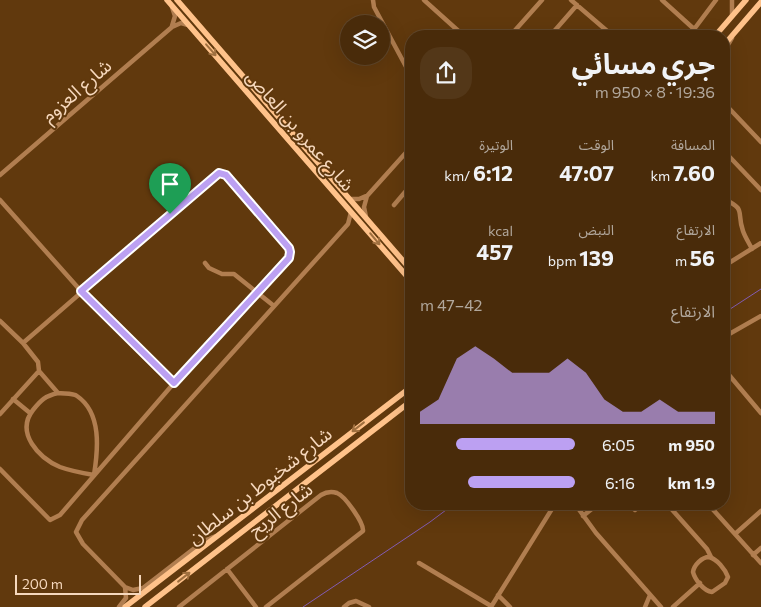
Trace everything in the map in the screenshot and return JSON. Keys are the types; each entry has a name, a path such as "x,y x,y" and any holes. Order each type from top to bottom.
{"main road":[{"name":"شارع عمرو بن العاص","path":"177,0 405,263"},
{"path":"720,30 746,0"},
{"name":"شارع عمرو بن العاص","path":"169,1 405,274"},
{"path":"730,38 761,2"},
{"path":"399,256 405,261"},
{"path":"394,261 405,278"},
{"name":"شارع شخبوط بن سلطان","path":"125,607 405,390"},
{"name":"شارع شخبوط بن سلطان","path":"146,607 405,406"}],"street":[{"path":"373,0 374,7 405,65"},
{"path":"424,0 457,30"},
{"path":"515,30 542,0"},
{"path":"571,0 605,30"},
{"path":"662,0 694,29 716,0"},
{"path":"731,17 733,10 732,0"},
{"path":"169,1 175,16 172,27"},
{"path":"555,30 577,5"},
{"path":"172,27 185,23 195,31"},
{"name":"شارع العزوم","path":"0,175 172,27"},
{"path":"730,40 733,34"},
{"path":"730,109 761,142"},
{"path":"366,217 364,207 367,196 405,154"},
{"path":"730,158 761,190"},
{"path":"0,469 50,520 60,515 174,383 289,258 289,248 226,175 219,173 23,343"},
{"path":"394,205 405,192"},
{"path":"350,199 359,199 367,196"},
{"path":"0,200 81,291 174,383"},
{"path":"730,202 739,208 743,233 752,249"},
{"path":"217,536 205,540 143,588 133,590 125,586 78,538 76,532 77,526 348,224 350,211"},
{"path":"348,224 361,223"},
{"path":"730,262 761,243"},
{"path":"205,263 209,268 222,274 234,274 274,306"},
{"path":"730,334 761,316"},
{"path":"0,321 23,343 38,362 38,371 0,414"},
{"path":"38,371 58,393"},
{"path":"730,376 761,413"},
{"path":"58,393 76,395 91,413 97,431 97,457 94,475 59,467 48,461 33,447 27,437 27,424 30,413 47,395 58,393"},
{"path":"13,399 30,413"},
{"name":"شارع الريح","path":"179,607 321,495 333,492 343,498 362,523 363,531 266,607"},
{"path":"419,563 491,607 551,510"},
{"path":"579,510 659,605"},
{"path":"583,516 590,510"},
{"path":"672,510 707,549 711,557 726,571 727,580 716,591 712,592 707,591 700,583 694,575 693,568 704,558 711,557"},
{"path":"713,510 761,563"},
{"path":"735,534 761,511"},
{"path":"754,555 761,548"},
{"path":"227,570 256,607"},
{"path":"673,607 700,583"},
{"path":"119,607 126,598 125,586"},
{"path":"498,595 510,607"},
{"path":"645,607 650,595"},
{"path":"344,607 349,602 356,601 369,607"},
{"path":"645,607 659,605"}],"waterway":[{"path":"730,309 761,289"},
{"path":"303,607 446,510"}],"route":[{"path":"219,173 226,175 289,248 290,252 289,258 174,383 81,291 170,214 214,176 219,173"}]}
